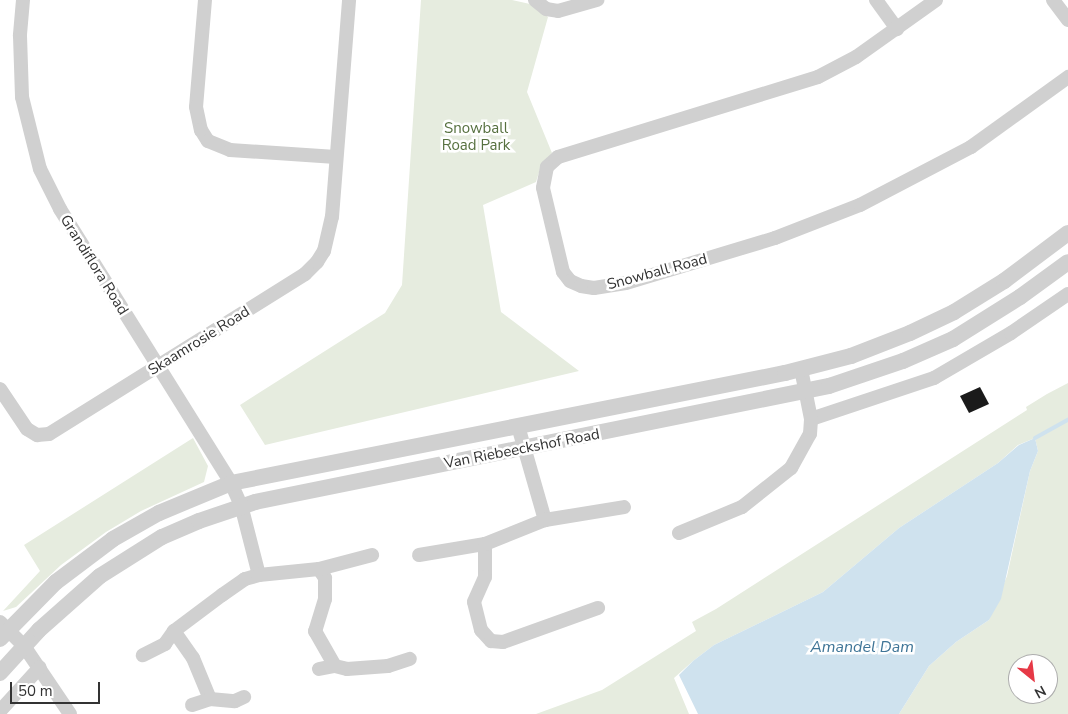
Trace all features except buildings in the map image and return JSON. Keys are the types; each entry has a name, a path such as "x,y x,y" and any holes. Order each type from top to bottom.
{"street":[{"name":"Grandiflora Road","path":"23,0 20,36 22,97 40,169 60,209 231,483 241,505 259,575"},
{"path":"205,0 196,107 201,130 208,141 230,150 336,157"},
{"name":"Skaamrosie Road","path":"0,389 27,430 43,436 55,432 305,274 317,262 329,235 349,0"},
{"path":"535,0 546,9 558,11 597,0"},
{"path":"876,0 897,29"},
{"name":"Snowball Road","path":"936,0 856,57 818,77 558,157 547,167 543,188 563,272 570,281 588,287 626,283 768,240 860,205 971,148 1068,77"},
{"path":"1053,0 1068,20"},
{"name":"Van Riebeeckshof Road","path":"3,630 56,582 113,539 160,513 231,483 801,369 882,345 940,319 1004,280 1068,233"},
{"name":"Van Riebeeckshof Road","path":"0,673 24,646 78,593 130,554 180,528 241,505 806,392 887,367 953,338 1020,297 1068,262"},
{"path":"811,419 934,378 1011,333 1068,294"},
{"path":"679,534 742,508 791,468 810,434 811,419 801,369"},
{"path":"518,426 545,520"},
{"path":"419,555 485,544 545,520 624,507"},
{"path":"485,544 485,577 474,602 481,630 491,641 503,642 598,608"},
{"path":"143,655 165,644 174,631 245,579 259,575 319,569 372,555"},
{"path":"319,569 325,578 325,598 315,631 335,666"},
{"path":"3,630 24,646 70,714"},
{"path":"174,631 193,658 210,699"},
{"path":"319,669 335,666 370,668 410,659"},
{"path":"0,711 40,667"},
{"path":"192,705 210,699 235,701 244,696"}],"green space":[{"name":"Snowball Road Park","path":"421,0 512,0 530,4 548,17 527,92 552,153 541,166 536,182 483,205 501,312 579,371 265,445 240,405 385,313 402,285"},
{"path":"1068,383 1068,714 899,714 929,666 956,642 989,620 1007,576 1030,471 1038,451 1035,438 1018,445 998,463 899,528 823,592 714,645 693,661 674,678 689,714 536,714 602,690 696,631 692,622 716,609 1027,410 1026,407"},
{"path":"193,438 208,466 204,482 141,511 106,532 61,565 16,607 3,611 40,571 24,545"}],"water":[{"name":"Amandel Dam","path":"1035,438 1038,451 1030,471 1001,599 989,620 956,642 929,666 899,714 698,714 679,675 693,661 714,645 823,592 899,528 998,463 1019,445"}],"waterway":[{"path":"1035,438 1068,420"}]}
